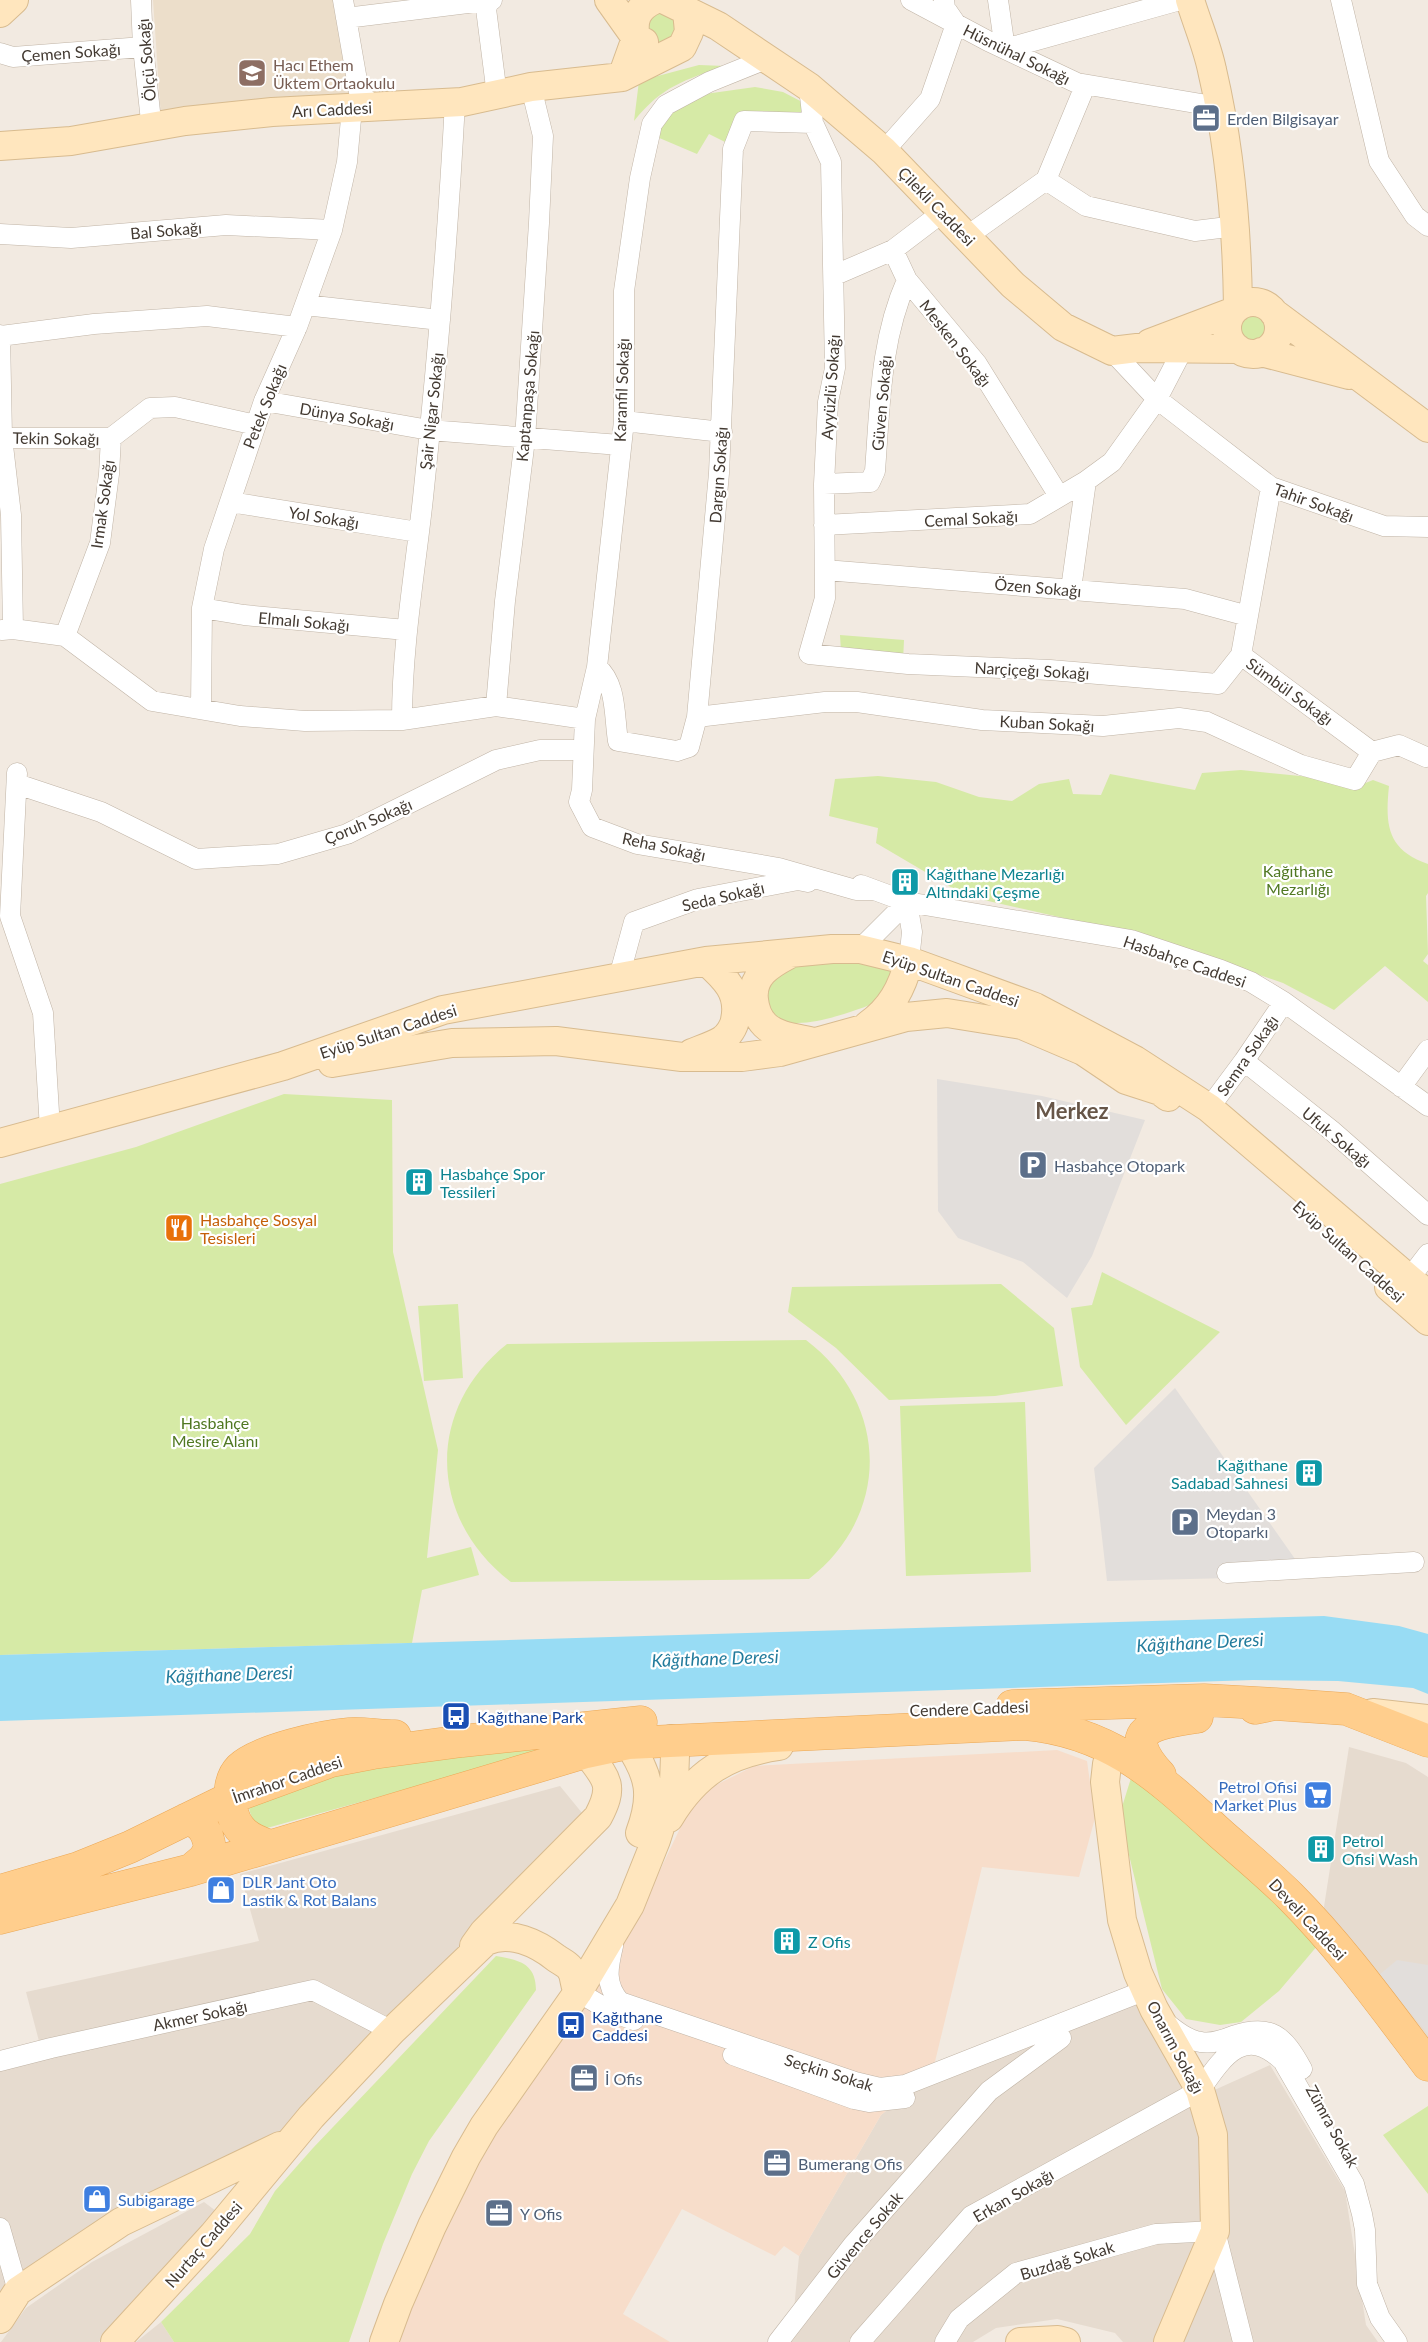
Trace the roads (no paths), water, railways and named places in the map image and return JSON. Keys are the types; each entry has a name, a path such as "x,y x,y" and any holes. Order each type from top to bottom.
{"main road":[{"path":"0,13 14,0"},
{"path":"609,0 636,38 674,51"},
{"path":"622,77 636,38 635,19 639,10 654,0"},
{"path":"1190,0 1212,68 1237,233 1235,309 1228,319 1228,336 1249,351 1274,344 1279,328 1237,233"},
{"path":"674,51 689,32 676,5"},
{"name":"Çilekli Caddesi","path":"676,5 718,26 741,44 809,87 884,151 1012,285 1063,327 1125,349 1249,351 1363,379"},
{"path":"622,77 674,51 741,44"},
{"name":"Arı Caddesi","path":"0,146 71,141 184,121 272,112 455,102 531,87 622,77"},
{"path":"1125,349 1253,302 1272,310 1428,428"},
{"name":"Eyüp Sultan Caddesi","path":"0,1143 284,1066 443,1010 705,961 792,952 860,949 909,961 1035,1006 1135,1060 1209,1108 1422,1273"},
{"path":"792,952 772,963 758,975 752,993 755,1010 766,1026 781,1035 818,1042"},
{"path":"682,1057 723,1039 734,1025 738,1008 733,990 723,976 705,961"},
{"path":"858,1032 894,1001 909,961"},
{"name":"Eyüp Sultan Caddesi","path":"284,1066 339,1062 452,1043 475,1042 556,1041 682,1057 742,1056 780,1052 906,1017 946,1013 1022,1025 1083,1051 1126,1080 1160,1091 1233,1147 1428,1321"},
{"name":"Cendere Caddesi","path":"628,1743 667,1730 1180,1701 1275,1704"},
{"path":"1172,1789 1147,1761 1141,1750 1142,1736 1147,1729 1156,1724 1275,1704 1346,1709 1428,1719"},
{"path":"1346,1709 1428,1741"},
{"name":"Cendere Caddesi","path":"667,1730 814,1735 1025,1724 1067,1730 1114,1749 1138,1762 1172,1789"},
{"path":"270,1846 248,1837 239,1830 234,1822 230,1798 234,1778 239,1769 254,1759 322,1738 349,1734 462,1741 667,1730 675,1755 676,1772 656,1840 630,1905 618,1925 468,2117 447,2151 392,2278 370,2342"},
{"path":"656,1840 673,1811 698,1782 722,1762 749,1751 786,1746 814,1735"},
{"path":"0,1918 191,1870 586,1752 628,1743 639,1759 648,1780 650,1792 642,1827 617,1892 592,1938 574,1981 466,2157 428,2235 384,2342"},
{"name":"Onarım Sokağı","path":"1114,1749 1107,1764 1105,1782 1122,1920 1138,1973 1200,2090 1213,2135 1215,2231 1168,2342"},
{"path":"464,1960 484,1932 598,1817 607,1801 608,1790 606,1782 586,1752"},
{"name":"Develi Caddesi","path":"1172,1789 1290,1896 1363,1981 1428,2064"},
{"name":"İmrahor Caddesi","path":"0,1891 78,1868 130,1847 230,1798"},
{"path":"187,1819 196,1821 202,1826 207,1835 210,1850 204,1859 191,1870"},
{"path":"538,1877 524,1902 524,1916 543,1948 574,1981"},
{"path":"464,1960 486,1941 495,1937 522,1940 543,1948"},
{"name":"Nurtaç Caddesi","path":"115,2342 231,2213 288,2143 392,2031 464,1960"},
{"path":"0,2319 9,2298 121,2222 288,2143"},
{"path":"186,2191 225,2187 237,2196 231,2213"},
{"path":"1020,2342 1058,2340 1066,2342"}],"street":[{"name":"Ölçü Sokağı","path":"141,0 143,47 151,121"},
{"name":"Hüsnühal Sokağı","path":"911,0 1077,83 1219,107"},
{"name":"Hüsnühal Sokağı","path":"944,0 945,8 956,24"},
{"path":"998,0 1005,49 1179,0"},
{"path":"1341,0 1379,161 1415,216 1428,226"},
{"path":"363,107 345,9 488,1 497,95"},
{"name":"Hüsnühal Sokağı","path":"884,151 930,99 956,24"},
{"name":"Çemen Sokağı","path":"0,53 13,57 143,47"},
{"name":"Karanfil Sokağı","path":"582,790 585,719 597,667 624,420 624,291 640,178 652,124 666,105 709,82 766,59"},
{"path":"966,237 1046,180 1086,86"},
{"name":"Kaptanpaşa Sokağı","path":"496,706 505,601 525,439 539,223 543,136 531,87"},
{"name":"Ayyüzlü Sokağı","path":"809,87 813,123 831,162 835,275 835,368 828,402 824,484 825,598 809,654"},
{"name":"Şair Nigar Sokağı","path":"402,720 406,630 429,430 448,231 455,102"},
{"name":"Petek Sokağı","path":"201,708 202,608 214,549 264,401 297,327 332,230 347,162 363,107"},
{"name":"Dargın Sokağı","path":"597,667 607,676 611,688 618,741 677,750 689,747 697,717 722,432 733,149 744,121 813,123"},
{"path":"1046,180 1086,206 1196,231 1237,233"},
{"path":"835,275 893,250 943,212"},
{"name":"Bal Sokağı","path":"0,234 71,238 226,225 332,230"},
{"name":"Mesken Sokağı","path":"893,250 907,280 976,364 1059,496"},
{"name":"Güven Sokağı","path":"824,484 870,482 875,471 885,349 896,305 907,280"},
{"path":"305,305 440,320"},
{"path":"297,327 207,316 94,324 0,336 1,438 10,515 6,630 64,636 152,701 240,716 305,721 402,720 496,706 585,719"},
{"name":"Tahir Sokağı","path":"1125,349 1157,399 1271,487 1384,526 1428,527"},
{"name":"Cemal Sokağı","path":"824,525 1030,514 1086,482 1112,462 1157,399 1183,349"},
{"name":"Dünya Sokağı","path":"264,401 429,430 620,445"},
{"path":"111,438 150,408 175,407 256,425"},
{"path":"624,420 722,432"},
{"name":"Tekin Sokağı","path":"1,438 111,438"},
{"name":"Irmak Sokağı","path":"64,636 100,543 111,438"},
{"path":"1071,589 1086,482"},
{"name":"Sümbül Sokağı","path":"1271,487 1241,655 1372,752"},
{"name":"Yol Sokağı","path":"230,502 418,532"},
{"name":"Özen Sokağı","path":"825,570 1185,599 1248,616"},
{"name":"Elmalı Sokağı","path":"202,608 244,615 406,630"},
{"name":"Narçiçeğı Sokağı","path":"809,654 908,664 1050,670 1218,684 1241,655"},
{"name":"Kuban Sokağı","path":"697,717 825,702 857,702 993,721 1103,726 1179,718 1207,722 1301,765 1355,780 1372,752"},
{"path":"1372,752 1399,745 1427,751"},
{"name":"Çoruh Sokağı","path":"50,1129 43,1013 10,916 17,777 101,812 196,859 278,854 347,834 496,760 540,750 582,750"},
{"name":"Reha Sokağı","path":"582,790 579,802 592,827 637,844 828,876 856,890 873,890 907,902"},
{"name":"Seda Sokağı","path":"619,977 634,922 698,899 798,880 812,883 828,876"},
{"path":"860,949 907,902"},
{"path":"907,902 912,932 909,961"},
{"name":"Hasbahçe Caddesi","path":"907,902 1131,940 1221,970 1251,982 1284,1002 1428,1106"},
{"name":"Semra Sokağı","path":"1209,1108 1284,1002"},
{"path":"1401,1087 1428,1050"},
{"name":"Ufuk Sokağı","path":"1244,1061 1331,1130 1428,1215"},
{"path":"1227,1573 1414,1562"},
{"name":"Seçkin Sokak","path":"618,1925 608,1971 613,1994 620,2002 855,2082 880,2088 905,2085 1152,2002"},
{"name":"Seçkin Sokak","path":"574,1981 612,2012 854,2099 869,2102 899,2100 923,2092 1152,2002"},
{"name":"Akmer Sokağı","path":"0,2061 313,1990 392,2031"},
{"name":"Zümra Sokak","path":"1152,2002 1178,2032 1201,2042 1221,2041 1253,2030 1274,2034 1289,2047 1365,2188 1374,2229 1376,2264 1382,2293 1398,2323 1413,2342"},
{"name":"Güvence Sokak","path":"778,2342 853,2245 989,2091 1061,2038"},
{"name":"Zümra Sokak","path":"1200,2090 1226,2057 1235,2048 1245,2044 1267,2048 1283,2061 1354,2184 1365,2230 1367,2284 1380,2318 1397,2342"},
{"name":"Erkan Sokağı","path":"860,2342 971,2216 1200,2090"},
{"path":"0,2228 9,2298"},
{"path":"1215,2231 1243,2342"},
{"name":"Buzdağ Sokak","path":"945,2342 958,2319 1016,2273 1155,2234 1215,2231"}],"water":[{"name":"Kâğıthane Deresi","path":"1324,1616 1399,1626 1428,1634 1428,1694 1413,1688 1338,1681 1253,1680 0,1721 0,1655"}],"place":[{"name":"Hacı Ethem Üktem Ortaokulu","path":"252,73"},
{"name":"Erden Bilgisayar","path":"1206,118"},
{"name":"Kağıthane Mezarlığı Altındaki Çeşme","path":"905,882"},
{"name":"Hasbahçe Otopark","path":"1033,1165"},
{"name":"Hasbahçe Spor Tessileri","path":"419,1182"},
{"name":"Hasbahçe Sosyal Tesisleri","path":"179,1228"},
{"name":"Kağıthane Sadabad Sahnesi","path":"1309,1473"},
{"name":"Meydan 3 Otoparkı","path":"1185,1522"},
{"name":"Kağıthane Park","path":"456,1716"},
{"name":"Petrol Ofisi Market Plus","path":"1318,1795"},
{"name":"Petrol Ofisi Wash","path":"1321,1849"},
{"name":"DLR Jant Oto Lastik & Rot Balans","path":"221,1890"},
{"name":"Z Ofis","path":"787,1941"},
{"name":"Kağıthane Caddesi","path":"571,2025"},
{"name":"İ Ofis","path":"584,2078"},
{"name":"Bumerang Ofis","path":"777,2163"},
{"name":"Subigarage","path":"97,2199"},
{"name":"Y Ofis","path":"499,2213"}],"district":[{"name":"Merkez","path":"1072,1110"}],"park label":[{"name":"Kağıthane Mezarlığı","path":"1298,879"},
{"name":"Hasbahçe Mesire Alanı","path":"215,1431"}]}
